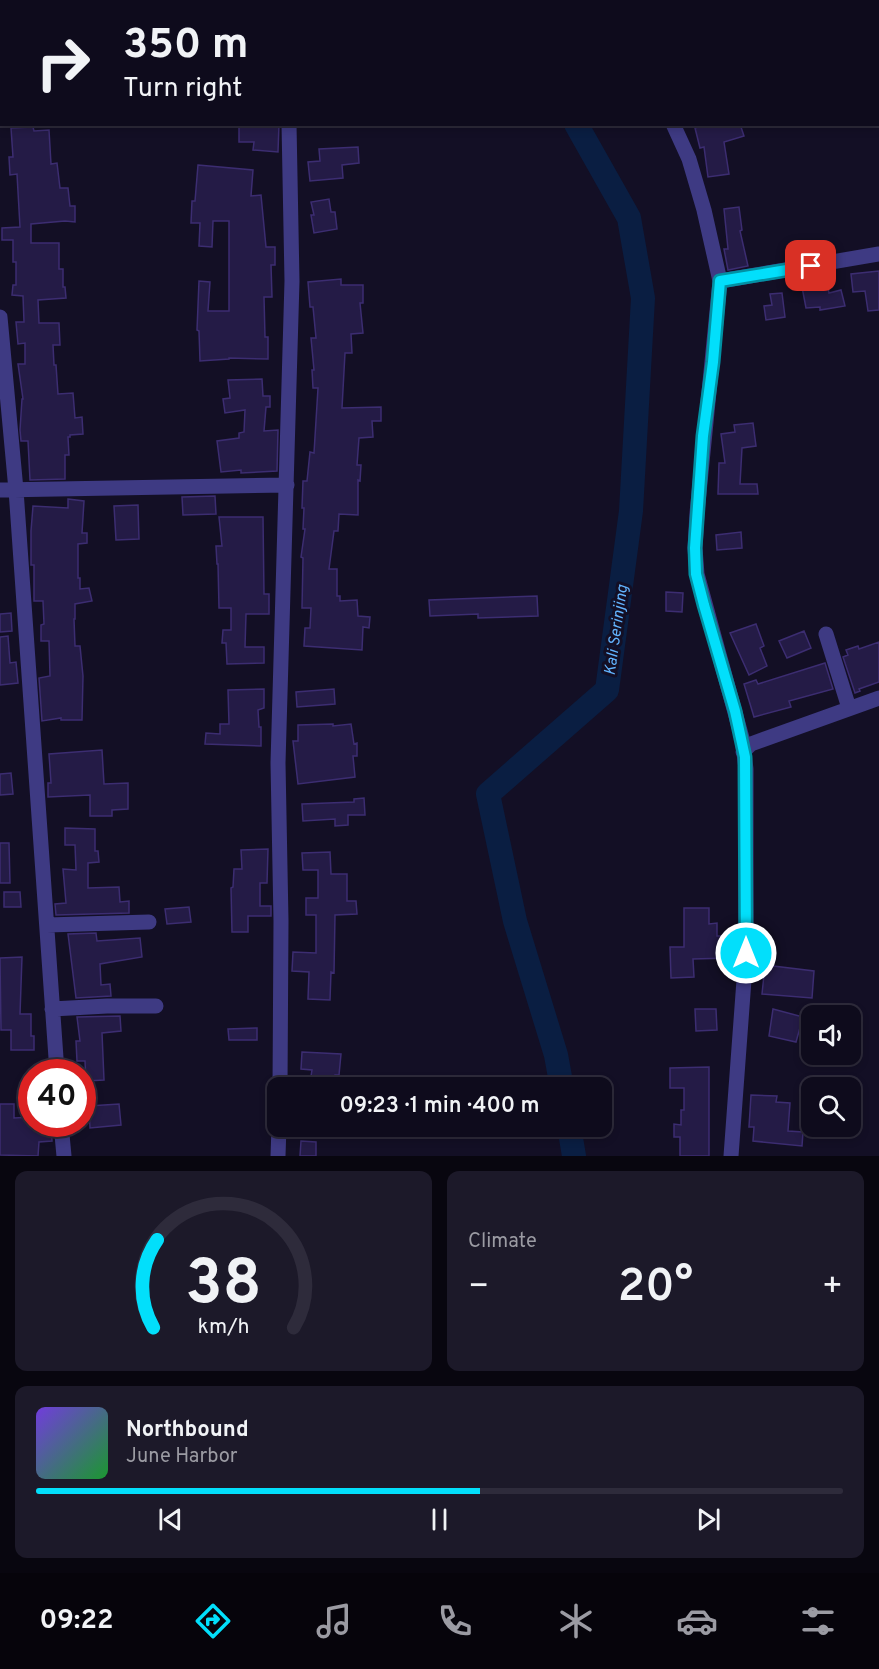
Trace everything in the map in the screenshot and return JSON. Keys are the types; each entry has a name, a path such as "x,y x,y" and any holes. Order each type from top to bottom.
{"street":[{"path":"280,1077 281,921 278,763 292,280 289,126"},
{"path":"674,126 689,159 705,210 720,281 713,362 703,436 695,548 696,574 735,711 746,769 746,953 731,1156"},
{"path":"720,281 879,254"},
{"path":"0,317 16,490 56,1059"},
{"path":"0,490 287,485"},
{"path":"826,634 849,708"},
{"path":"743,752 751,744 879,698"},
{"path":"47,925 149,922"},
{"path":"52,1010 156,1006"},
{"path":"63,1137 64,1156"},
{"path":"278,1156 279,1137"}],"building":[{"path":"239,126 279,126 278,152 253,150 254,142 239,142"},
{"path":"741,126 744,136 724,142 729,174 708,177 704,147 700,148 695,128"},
{"path":"33,127 34,131 49,130 51,164 57,163 60,188 68,188 70,206 75,206 75,222 31,224 31,243 59,243 59,269 63,269 63,287 65,287 66,298 38,300 39,323 59,323 60,345 53,345 58,394 73,393 75,418 82,417 83,434 68,437 69,455 65,455 65,479 30,480 28,441 21,441 20,430 23,399 18,364 25,364 25,343 18,344 16,322 24,322 23,296 12,295 13,285 16,285 13,240 2,240 2,228 20,227 17,174 10,175 9,157 13,157 11,128"},
{"path":"358,147 359,163 342,165 343,178 310,181 308,162 320,161 319,149"},
{"path":"198,165 253,170 251,196 261,195 266,247 275,247 275,265 271,265 272,297 264,297 268,359 229,358 200,361 199,331 197,330 199,281 210,282 208,311 229,311 229,221 213,221 212,247 199,246 200,223 191,223"},
{"path":"329,199 331,212 335,212 337,229 314,233 311,202"},
{"path":"739,207 742,230 740,231 748,266 728,270 724,249 728,249 724,209"},
{"path":"879,271 879,310 868,311 865,291 853,292 851,274"},
{"path":"341,279 341,285 363,285 363,303 360,303 363,333 351,334 352,353 345,353 342,408 381,407 381,421 372,421 373,437 359,438 357,465 361,465 360,481 358,480 358,515 339,514 338,531 334,531 329,569 337,569 337,596 340,596 340,601 357,600 358,616 370,617 369,628 363,627 362,650 304,646 305,628 310,628 311,608 302,608 303,558 301,557 305,529 303,529 304,508 302,508 303,481 307,481 310,452 314,453 318,388 313,388 311,338 316,338 308,282"},
{"path":"827,281 829,293 841,290 845,306 820,310 820,307 806,308 802,287"},
{"path":"782,293 785,317 766,320 764,306 772,305 770,294"},
{"path":"262,379 263,396 270,396 270,407 266,407 264,431 278,430 277,471 221,472 217,441 239,438 239,433 244,432 245,410 225,413 223,399 230,398 228,380"},
{"path":"753,423 756,446 742,448 740,484 757,484 758,494 718,494 719,463 725,463 721,434 735,432 734,425"},
{"path":"215,496 216,514 183,515 182,497"},
{"path":"68,499 84,501 82,533 87,533 87,543 78,544 78,578 80,578 80,589 89,588 92,601 75,604 75,646 80,646 83,676 82,720 61,720 61,718 42,721 39,678 50,676 49,641 41,641 41,625 44,624 43,601 34,601 34,565 31,565 33,506 68,508"},
{"path":"138,505 139,539 116,540 114,506"},
{"path":"219,517 263,517 264,594 269,594 269,614 246,614 245,647 264,647 264,663 227,664 226,643 222,643 223,630 231,630 231,608 219,608 216,546 222,546"},
{"path":"741,532 742,548 717,550 716,535"},
{"path":"666,592 683,593 682,612 666,611"},
{"path":"537,596 538,616 478,618 478,614 430,616 429,600"},
{"path":"11,613 12,631 0,632 0,614"},
{"path":"756,624 764,646 760,648 767,666 749,675 730,633"},
{"path":"804,631 811,648 787,658 779,641"},
{"path":"8,636 10,663 16,662 18,683 0,685 0,637"},
{"path":"879,642 879,682 859,689 860,691 855,693 843,657 848,655 846,650 858,646 859,649"},
{"path":"825,663 833,689 789,701 791,707 754,717 744,684 756,680 758,684"},
{"path":"264,689 264,708 258,710 261,746 205,744 206,733 220,734 220,724 229,724 228,690"},
{"path":"334,689 335,704 297,707 296,692"},
{"path":"333,724 333,726 351,724 354,744 357,743 357,756 353,756 355,777 298,784 293,741 298,741 298,725"},
{"path":"102,750 104,784 128,783 128,809 112,810 112,816 90,816 90,795 48,797 48,783 51,783 49,754"},
{"path":"11,773 13,794 0,795 0,774"},
{"path":"364,798 365,815 348,815 348,825 335,826 335,819 303,821 302,804 354,802 354,799"},
{"path":"65,828 95,829 95,851 98,851 99,862 88,863 88,888 119,887 120,902 129,901 129,913 56,915 55,904 66,903 63,869 76,870 75,845 65,845"},
{"path":"0,843 9,843 10,883 0,883"},
{"path":"268,849 267,883 260,883 260,906 271,906 271,916 248,916 248,932 232,932 231,888 233,887 234,869 242,869 241,850"},
{"path":"330,852 331,874 347,874 347,901 356,901 357,914 335,915 334,973 331,972 330,1000 308,999 309,972 292,971 293,952 316,953 316,915 306,915 306,898 318,898 318,870 303,870 302,853"},
{"path":"4,892 20,892 21,907 4,907"},
{"path":"189,907 191,922 167,924 165,909"},
{"path":"684,908 709,908 709,924 717,923 717,936 721,936 721,947 729,947 729,958 693,959 694,977 671,978 670,947 684,947"},
{"path":"96,933 97,941 140,938 142,957 100,964 101,985 110,984 111,996 76,998 68,934"},
{"path":"22,957 20,1014 31,1014 31,1036 34,1036 34,1050 11,1050 11,1030 1,1030 0,958"},
{"path":"765,965 814,971 812,998 762,994"},
{"path":"695,1009 716,1009 717,1030 696,1031"},
{"path":"773,1009 801,1016 796,1042 769,1036"},
{"path":"120,1016 121,1031 102,1033 104,1080 96,1080 96,1059 77,1059 76,1041 80,1041 77,1017"},
{"path":"257,1028 257,1040 229,1040 228,1029"},
{"path":"302,1052 341,1054 339,1075 335,1077 311,1077 312,1070 301,1069"},
{"path":"709,1067 709,1156 680,1156 680,1137 674,1137 674,1124 681,1125 684,1088 670,1088 670,1068"},
{"path":"751,1095 777,1096 776,1102 790,1103 788,1131 801,1132 802,1146 753,1141 754,1127 749,1127"},
{"path":"0,1104 14,1104 14,1118 18,1118 18,1137 52,1137 52,1141 39,1142 38,1156 0,1155"},
{"path":"119,1104 121,1125 96,1127 96,1106"},
{"path":"301,1141 316,1142 316,1156 300,1156"}],"waterway":[{"name":"Kali Serinjing","path":"560,1077 556,1055 515,921 488,794 607,690 631,511 643,298 629,218 577,126"},
{"name":"Kali Serinjing","path":"571,1137 574,1156"}],"route":[{"path":"746,953 745,757 742,738 696,574 695,548 703,436 713,362 720,281 811,266"}]}
